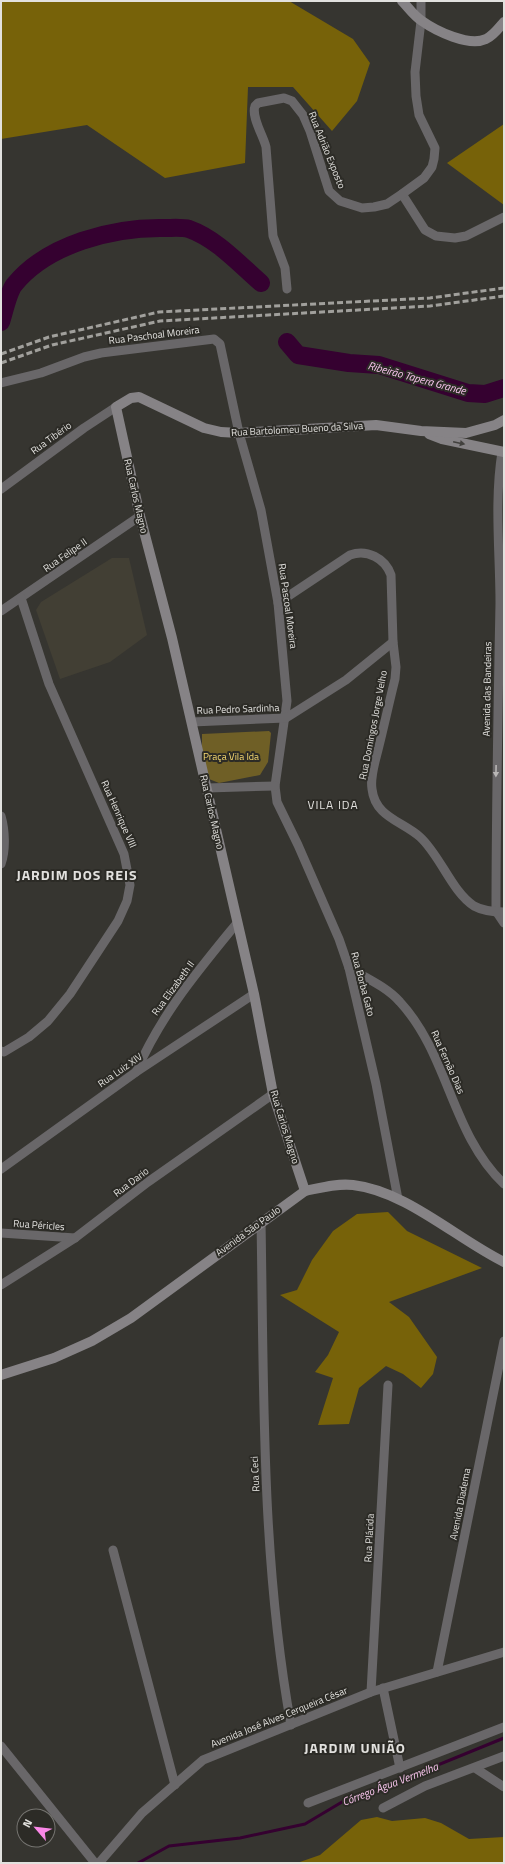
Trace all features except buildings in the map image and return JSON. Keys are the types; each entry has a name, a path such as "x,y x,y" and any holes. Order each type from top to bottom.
{"street":[{"path":"402,1 421,21 442,32 468,42 485,40 492,36 504,22"},
{"name":"Rua Adrião Exposto","path":"287,289 285,268 273,236 266,147 264,137 254,116 256,104 284,98 294,103 303,115 310,131 329,191 340,201 362,208 387,204 424,178 432,167 434,159 435,148 419,115 414,72 421,21 421,1"},
{"path":"402,194 425,230 436,236 455,238 466,236 504,217"},
{"name":"Rua Paschoal Moreira","path":"1,383 101,353 217,340 220,344 239,433"},
{"name":"Rua Bartolomeu Bueno da Silva","path":"116,408 131,398 144,399 204,428 221,432 239,433 376,425 422,432 466,432 495,425 504,420"},
{"name":"Rua Tibério","path":"1,490 84,428 116,408"},
{"name":"Rua Carlos Magno","path":"116,408 140,516 192,722 254,994 273,1094 305,1191"},
{"name":"Rua Bartolomeu Bueno da Silva","path":"422,432 442,439 504,451"},
{"name":"Rua Pascoal Moreira","path":"239,433 261,510 278,603 286,688 286,718 275,786"},
{"name":"Avenida das Bandeiras","path":"500,912 502,578 497,520 499,471 504,451"},
{"name":"Rua Felipe II","path":"1,611 140,516"},
{"name":"Rua Domingos Jorge Velho","path":"278,603 350,555 356,553 368,553 384,562 388,567 391,574 393,642 396,667 395,679 375,763 372,789 375,802 382,812 419,836 427,844 464,897 475,906 500,912"},
{"name":"Rua Henrique VIII","path":"2,1054 29,1037 48,1021 70,994 118,921 126,901 130,885 124,854 50,684 21,598"},
{"path":"286,718 346,680 393,642"},
{"name":"Rua Pedro Sardinha","path":"192,722 286,718"},
{"path":"206,788 275,786"},
{"name":"Rua Borba Gato","path":"275,786 277,802 330,917 350,968 376,1084 398,1199"},
{"path":"1,816 4,826 4,840 1,862"},
{"path":"500,912 504,923"},
{"name":"Rua Elizabeth II","path":"136,1072 149,1042 168,1010 196,972 237,923"},
{"name":"Rua Fernão Dias","path":"350,968 374,982 399,1001 415,1020 431,1048 462,1124 472,1143 493,1174 504,1184"},
{"name":"Rua Luiz XIV","path":"1,1169 136,1072 254,994"},
{"name":"Rua Dario","path":"1,1285 75,1238 148,1182 273,1094"},
{"name":"Avenida São Paulo","path":"1,1375 54,1358 92,1341 131,1318 305,1191 336,1185 353,1185 398,1199 504,1262"},
{"name":"Rua Ceci","path":"262,1221 264,1458 272,1573 284,1689 291,1725"},
{"name":"Rua Péricles","path":"1,1233 75,1238"},
{"name":"Avenida Diadema","path":"437,1672 504,1341"},
{"name":"Rua Plácida","path":"371,1692 388,1385"},
{"path":"113,1550 175,1785"},
{"name":"Avenida José Alves Cerqueira César","path":"99,1863 142,1813 203,1760 371,1692 504,1652"},
{"path":"383,1688 400,1768"},
{"path":"308,1803 504,1727"},
{"path":"1,1746 95,1863"},
{"path":"383,1808 425,1786 504,1756"},
{"path":"475,1768 504,1787"}],"shaded area":[{"path":"1,1 289,1 353,39 370,63 357,101 332,131 293,87 248,87 245,163 165,178 87,125 1,139"},
{"path":"504,124 504,205 447,163"},
{"path":"112,558 129,558 147,635 110,662 60,679 36,610 41,602"},
{"path":"388,1212 407,1231 482,1268 389,1302 409,1317 437,1357 433,1374 421,1388 403,1374 386,1366 359,1388 349,1424 318,1425 333,1378 315,1372 328,1355 339,1332 280,1295 297,1290 312,1260 333,1231 357,1214"},
{"path":"377,1817 392,1821 425,1818 441,1823 469,1839 504,1837 504,1863 297,1863 320,1855 361,1820"}],"green space":[{"name":"Praça Vila Ida","path":"269,731 271,733 268,762 260,775 219,783 209,779 202,756 202,734"}],"waterway":[{"name":"Ribeirão Tapera Grande","path":"1,322 8,298 14,285 28,271 44,259 82,241 124,231 145,228 189,229 199,233 218,245 261,283"},
{"name":"Ribeirão Tapera Grande","path":"287,342 298,355 349,363 379,365 468,393 485,394 504,388"},
{"name":"Córrego Água Vermelha","path":"138,1863 169,1846 240,1838 305,1824 347,1799 379,1789 504,1738"}],"railway":[{"path":"1,354 49,337 159,312 430,298 504,288"},
{"path":"1,363 52,345 160,321 430,306 504,296"}],"district":[{"name":"VILA IDA","path":"333,804"},
{"name":"JARDIM DOS REIS","path":"77,874"},
{"name":"JARDIM UNIÃO","path":"355,1747"}]}
